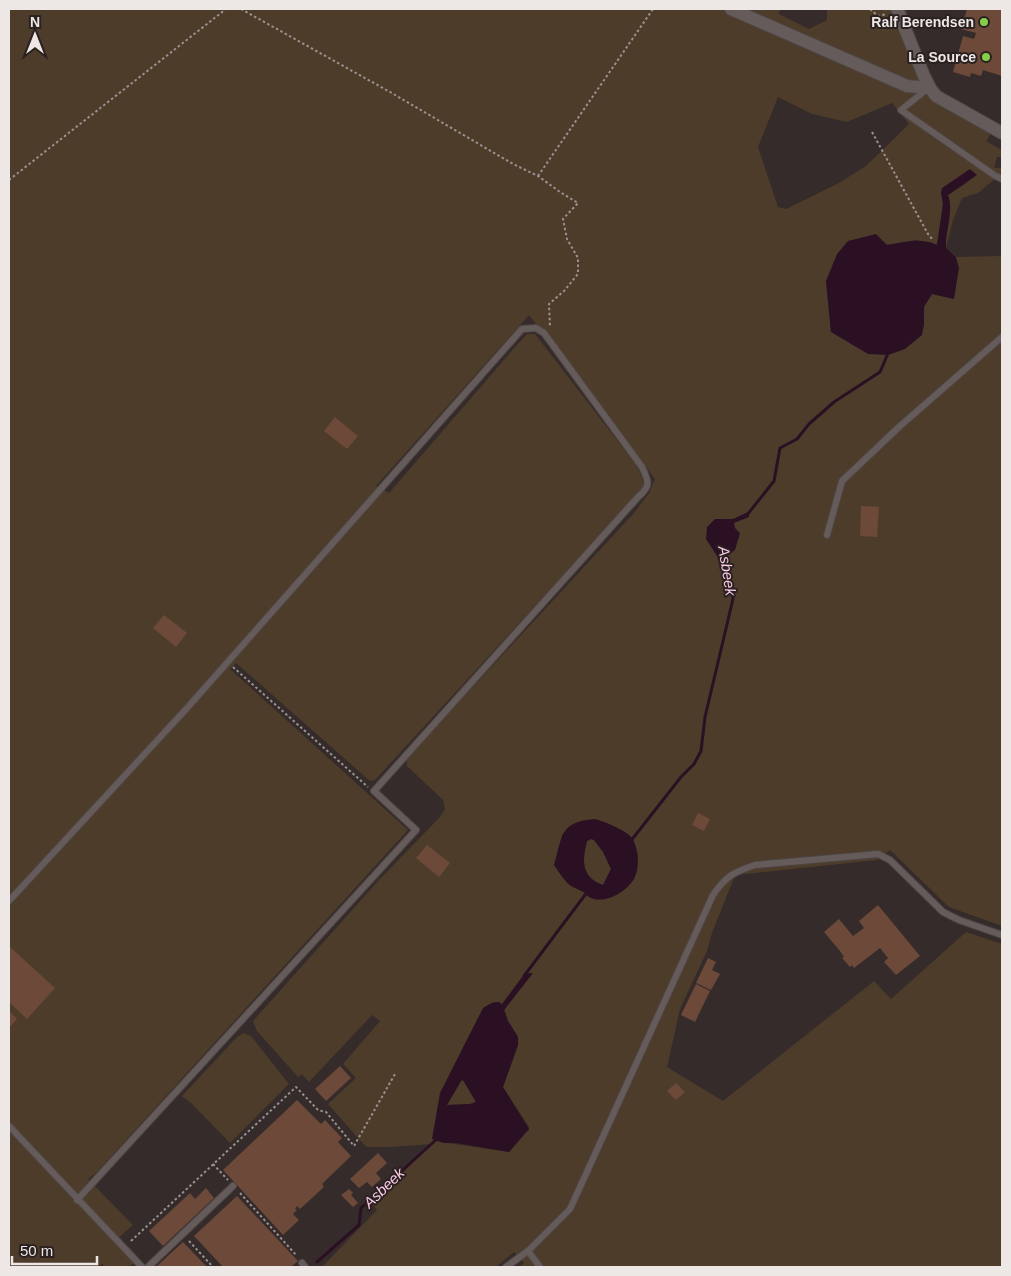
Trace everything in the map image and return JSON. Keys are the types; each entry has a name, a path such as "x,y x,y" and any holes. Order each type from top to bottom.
{"street":[{"path":"730,9 907,86 930,88"},
{"path":"897,9 930,88 936,96 1002,133"}],"lane":[{"path":"930,88 922,92 901,110 1002,179"},
{"path":"9,901 228,662 522,330 536,328 544,333 642,467 648,484 647,490 638,497 374,792 416,830 77,1200"},
{"path":"828,535 842,481 1002,337"},
{"path":"506,1267 528,1251 570,1208 713,895 723,880 738,870 756,865 878,854 890,860 943,912 959,920 1002,935"},
{"path":"9,1126 142,1267"},
{"path":"148,1267 234,1186"},
{"path":"528,1251 540,1267"}],"path":[{"path":"9,180 226,9"},
{"path":"241,9 538,176 578,203 563,219 567,239 578,258 578,274 564,291 549,304 552,344"},
{"path":"538,176 653,9"},
{"path":"872,132 933,240"},
{"path":"228,662 374,792"},
{"path":"124,1248 296,1087 318,1110 326,1112 354,1146 395,1074"},
{"path":"213,1164 300,1259 303,1265"},
{"path":"183,1234 213,1267"}],"shaded area":[{"path":"9,9 780,9 779,14 809,29 827,20 827,9 906,9 933,87 992,132 986,141 1002,150 1002,157 997,157 994,168 1002,168 1002,173 978,193 962,198 953,220 946,248 957,257 1002,256 1002,926 949,907 890,850 877,860 735,875 712,933 707,951 680,1009 667,1067 723,1101 874,981 891,999 966,932 1002,944 1002,1267 519,1267 524,1263 514,1252 496,1267 323,1266 377,1210 371,1203 432,1144 366,1147 328,1104 356,1078 343,1064 380,1021 372,1015 309,1082 302,1074 298,1077 257,1031 253,1021 379,880 440,817 445,809 443,800 407,766 407,758 634,513 649,493 655,479 529,315 376,486 389,493 527,334 535,334 637,466 643,481 643,488 375,780 370,781 236,663 230,669 408,830 96,1173 88,1179 133,1225 116,1240 134,1263 129,1267 105,1267 102,1264 98,1267 9,1267","holes":["778,97 812,114 847,122 892,103 909,124 866,166 837,184 786,209 778,207 758,147","968,182 948,195 950,215 946,248 956,257 954,299 932,294 924,306 924,324 888,355 831,332 826,281 848,241 858,239 887,245 916,240 937,245 943,204 941,193","620,830 631,837 638,855 598,900 570,885 554,865 563,833","499,1001 503,1005 508,1021 518,1037 518,1045 503,1087 529,1129 509,1152 447,1143 440,1093"]},
{"path":"594,840 603,852 611,869 603,885 591,878 585,868 585,848 587,841"},
{"path":"243,1033 251,1036 289,1084 230,1143 182,1096 236,1038"},
{"path":"463,1080 476,1102 447,1105 461,1081"}],"water":[{"path":"970,169 977,175 948,195 950,215 946,248 956,257 959,268 954,299 932,294 924,307 922,335 905,349 888,355 868,354 831,332 826,281 837,254 848,241 876,234 887,245 925,241 937,245 943,204 942,188"},
{"path":"748,512 749,517 734,523 735,528 740,533 735,550 727,556 727,563 730,566 725,580 717,556 706,539 707,527 715,519 733,519"},
{"path":"595,819 610,824 629,835 634,842 638,864 636,875 626,888 615,896 603,899 589,897 569,884 554,865 564,832 575,823","holes":["594,840 603,852 611,869 603,885 591,878 585,868 584,855 587,841"]},
{"path":"525,973 533,973 504,1010 508,1021 518,1037 518,1045 503,1087 529,1129 509,1152 456,1143 443,1143 432,1139 440,1093 483,1008 495,1002 502,1004","holes":["463,1080 476,1102 470,1104 447,1105"]}],"building":[{"path":"967,9 1002,9 1002,76 983,70 981,76 971,73 970,77 953,72 963,36 974,39 976,33 961,29"},
{"path":"335,417 358,436 347,449 324,431"},
{"path":"861,506 879,507 877,537 860,536"},
{"path":"164,615 187,633 176,647 153,628"},
{"path":"698,813 710,819 704,831 692,825"},
{"path":"427,845 450,863 439,877 416,858"},
{"path":"878,905 920,956 896,975 884,962 888,958 880,948 854,968 852,965 850,967 842,958 844,957 840,951 824,932 839,919 853,936 864,928 859,921"},
{"path":"9,946 55,988 27,1019 9,1002"},
{"path":"708,958 716,962 712,970 720,974 711,990 696,983"},
{"path":"696,984 710,991 695,1022 681,1015"},
{"path":"9,1011 17,1019 11,1026 9,1024"},
{"path":"340,1066 351,1078 326,1101 315,1089"},
{"path":"676,1083 685,1092 676,1100 667,1091"},
{"path":"297,1100 321,1124 325,1120 342,1138 338,1142 351,1156 322,1184 324,1187 300,1209 297,1206 295,1209 297,1210 293,1214 299,1220 283,1235 223,1170"},
{"path":"378,1153 387,1163 376,1173 381,1179 372,1187 367,1182 359,1188 350,1179"},
{"path":"206,1188 214,1198 163,1246 149,1231 190,1193 195,1199"},
{"path":"349,1189 353,1193 351,1195 358,1203 353,1207 341,1195"},
{"path":"237,1196 298,1261 291,1267 223,1267 194,1236"},
{"path":"183,1242 207,1267 157,1266"}],"waterway":[{"name":"Asbeek","path":"747,515 774,481 780,448 797,439 809,424 834,402 880,372 889,351"},
{"name":"Asbeek","path":"630,842 681,777 694,764 701,751 705,717 733,599 727,572"},
{"name":"Asbeek","path":"524,976 588,891"},
{"name":"Asbeek","path":"317,1262 359,1225 361,1208 438,1138"}],"place":[{"name":"Ralf Berendsen","path":"984,22"},
{"name":"La Source","path":"986,57"}]}
